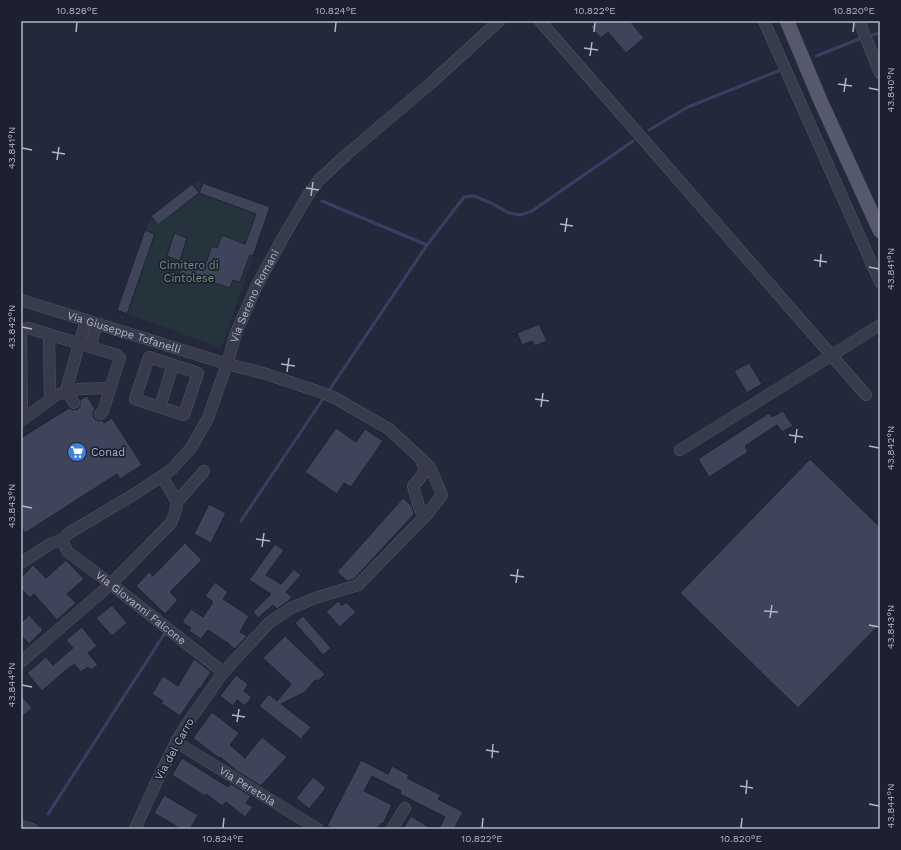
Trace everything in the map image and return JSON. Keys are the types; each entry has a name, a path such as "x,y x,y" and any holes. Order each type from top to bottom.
{"main road":[{"path":"787,21 821,102 880,231"}],"street":[{"name":"Via Sereno Romani","path":"21,563 50,544 63,539 69,533 162,476 172,469 191,448 208,418 236,333 257,285 308,194 319,180 351,151 431,83 499,21"},
{"path":"540,21 866,395"},
{"path":"764,21 880,282"},
{"path":"859,21 880,73"},
{"name":"Via Giuseppe Tofanelli","path":"21,300 227,364 263,373 335,398 389,429 430,467 442,495 428,514"},
{"path":"84,345 86,320"},
{"path":"74,403 67,387 84,345 97,324"},
{"path":"680,450 880,325"},
{"path":"22,421 21,333 24,329 28,328 120,358 103,411 100,414"},
{"path":"49,334 50,399"},
{"path":"160,407 178,367 188,352"},
{"path":"149,357 178,367 198,373 184,415 135,399 149,357"},
{"path":"22,421 56,395 79,390 110,388"},
{"path":"420,458 425,470 413,486 420,510 428,514"},
{"path":"21,662 111,584 171,523 177,502 204,471"},
{"path":"162,476 177,502"},
{"name":"Via del Carro","path":"134,829 176,742 187,724 222,674 270,622 291,608 315,598 358,584 428,514"},
{"name":"Via Giovanni Falcone","path":"63,539 64,546 68,552 219,669 222,674"},
{"name":"Via Peretola","path":"176,742 318,829"},
{"path":"392,829 405,808"},
{"path":"21,826 32,829"}],"green space":[{"name":"Cimitero di Cintolese","path":"197,181 270,207 221,348 117,310 151,216"}],"building":[{"path":"597,21 630,21 644,38 626,53 608,32 601,38 591,27"},
{"path":"203,183 270,207 253,256 250,255 240,282 233,280 230,288 179,273 183,261 204,268 212,246 217,248 222,235 245,244 256,214 199,193"},
{"path":"192,184 199,193 158,225 151,216"},
{"path":"145,230 155,234 127,314 117,310"},
{"path":"174,233 187,238 180,261 167,256"},
{"path":"539,324 547,341 535,346 532,341 522,345 517,333"},
{"path":"749,363 762,384 747,393 734,371"},
{"name":"Conad","path":"87,396 95,409 93,416 95,419 99,421 103,420 104,423 112,418 142,465 120,479 117,474 25,533 21,526 21,438 69,408 73,410 78,409 80,406 80,400"},
{"path":"783,411 793,426 782,432 777,425 745,446 748,452 709,477 698,459 769,413 772,417"},
{"path":"336,428 356,442 365,429 383,441 351,487 344,483 337,494 305,472"},
{"path":"810,459 880,527 880,624 798,708 680,593"},
{"path":"403,498 412,506 414,514 354,579 347,581 337,572"},
{"path":"209,504 226,513 211,543 194,534"},
{"path":"185,543 202,560 170,592 178,600 165,614 136,586 149,572 153,576"},
{"path":"275,544 284,550 266,575 281,584 294,569 301,575 286,592 292,597 287,602 277,609 273,605 258,618 253,612 271,594 249,580"},
{"path":"66,560 84,579 67,594 76,603 57,620 34,594 30,598 21,589 21,578 33,565 46,578"},
{"path":"215,582 228,592 223,599 249,616 240,632 247,636 235,649 208,630 201,639 189,631 191,628 182,622 191,609 203,617 213,602 205,596"},
{"path":"338,601 342,606 346,602 356,612 340,627 326,612"},
{"path":"112,605 127,623 112,636 96,618"},
{"path":"29,615 43,630 29,644 21,635 21,623"},
{"path":"303,616 331,648 323,655 295,623"},
{"path":"82,627 97,646 88,653 98,665 91,670 88,667 81,672 74,664 42,691 27,673 46,657 53,665 73,648 66,640"},
{"path":"285,636 325,674 318,681 315,680 305,692 281,704 311,727 301,739 259,706 269,694 277,701 291,684 263,658"},
{"path":"194,659 211,672 180,716 161,703 163,701 152,694 163,676 178,686"},
{"path":"236,675 248,684 244,691 252,697 245,706 237,700 233,706 220,696"},
{"path":"21,695 32,708 21,718"},
{"path":"212,712 239,733 230,745 245,758 262,737 287,757 261,786 238,772 193,738"},
{"path":"182,758 228,787 231,784 251,796 246,803 253,807 245,817 226,802 222,806 206,794 205,796 172,775"},
{"path":"361,760 388,774 392,766 409,775 407,778 441,795 438,799 463,812 454,829 439,829 445,817 400,794 401,791 372,776 364,791 392,805 383,824 381,823 378,829 333,829 327,826"},
{"path":"313,777 326,788 309,809 296,798"},
{"path":"164,795 198,815 190,829 181,829 154,813"},
{"path":"411,816 432,829 403,829"}],"waterway":[{"path":"872,35 880,33"},
{"path":"816,56 859,39"},
{"path":"649,130 688,107 778,71"},
{"path":"322,201 427,245 464,197 474,196 509,213 520,215 532,211 633,141"},
{"path":"328,392 427,245"},
{"path":"241,521 325,396"},
{"path":"48,814 165,633"}],"place":[{"name":"Conad","path":"77,452"}]}
